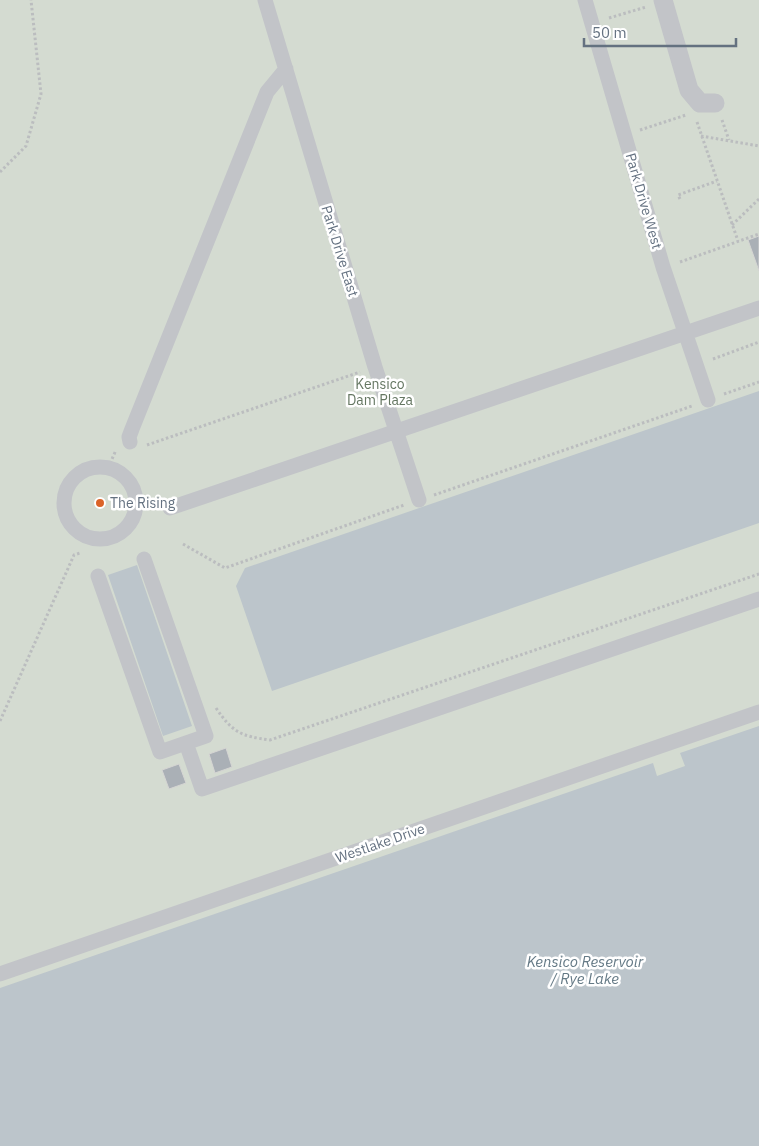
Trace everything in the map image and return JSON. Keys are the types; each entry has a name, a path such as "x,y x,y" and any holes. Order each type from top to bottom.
{"street":[{"name":"Park Drive East","path":"265,0 375,366 419,500"},
{"name":"Park Drive West","path":"585,0 664,267 708,400"},
{"path":"663,1 689,90 701,107"},
{"path":"130,442 129,437 135,420 267,92 286,69"},
{"path":"170,508 759,308"},
{"path":"108,468 120,473 132,485 136,495 135,512 128,527 116,536 99,539 86,537 76,530 68,520 64,508 67,490 74,479 84,471 108,468"},
{"path":"98,576 160,752 206,736 144,559"},
{"path":"186,743 202,789 759,599"},
{"name":"Westlake Drive","path":"0,974 759,712"}],"path":[{"path":"0,172 26,146 41,94 30,0"},
{"path":"592,24 663,1"},
{"path":"624,134 701,107"},
{"path":"701,107 695,116 738,241"},
{"path":"701,136 759,146"},
{"path":"680,199 678,195 717,181"},
{"path":"732,225 759,199"},
{"path":"664,267 759,234"},
{"path":"696,365 759,342"},
{"path":"147,445 375,366"},
{"path":"183,544 225,568 759,382"},
{"path":"0,721 74,556 80,553"},
{"path":"213,704 226,723 245,737 270,740 759,574"}],"green space":[{"name":"Kensico Dam Plaza","path":"0,0 759,0 759,785 0,1043"}],"water":[{"path":"759,391 759,523 272,691 236,586 245,568"},
{"path":"137,565 192,726 163,736 108,575"},
{"name":"Kensico Reservoir / Rye Lake","path":"759,726 759,1146 0,1146 0,988 653,763 657,776 685,766 680,753"}],"building":[{"path":"759,236 759,271 748,240"},
{"path":"226,748 232,767 215,773 209,754"},
{"path":"179,764 186,783 169,789 162,770"}],"place":[{"name":"The Rising","path":"100,503"}]}
